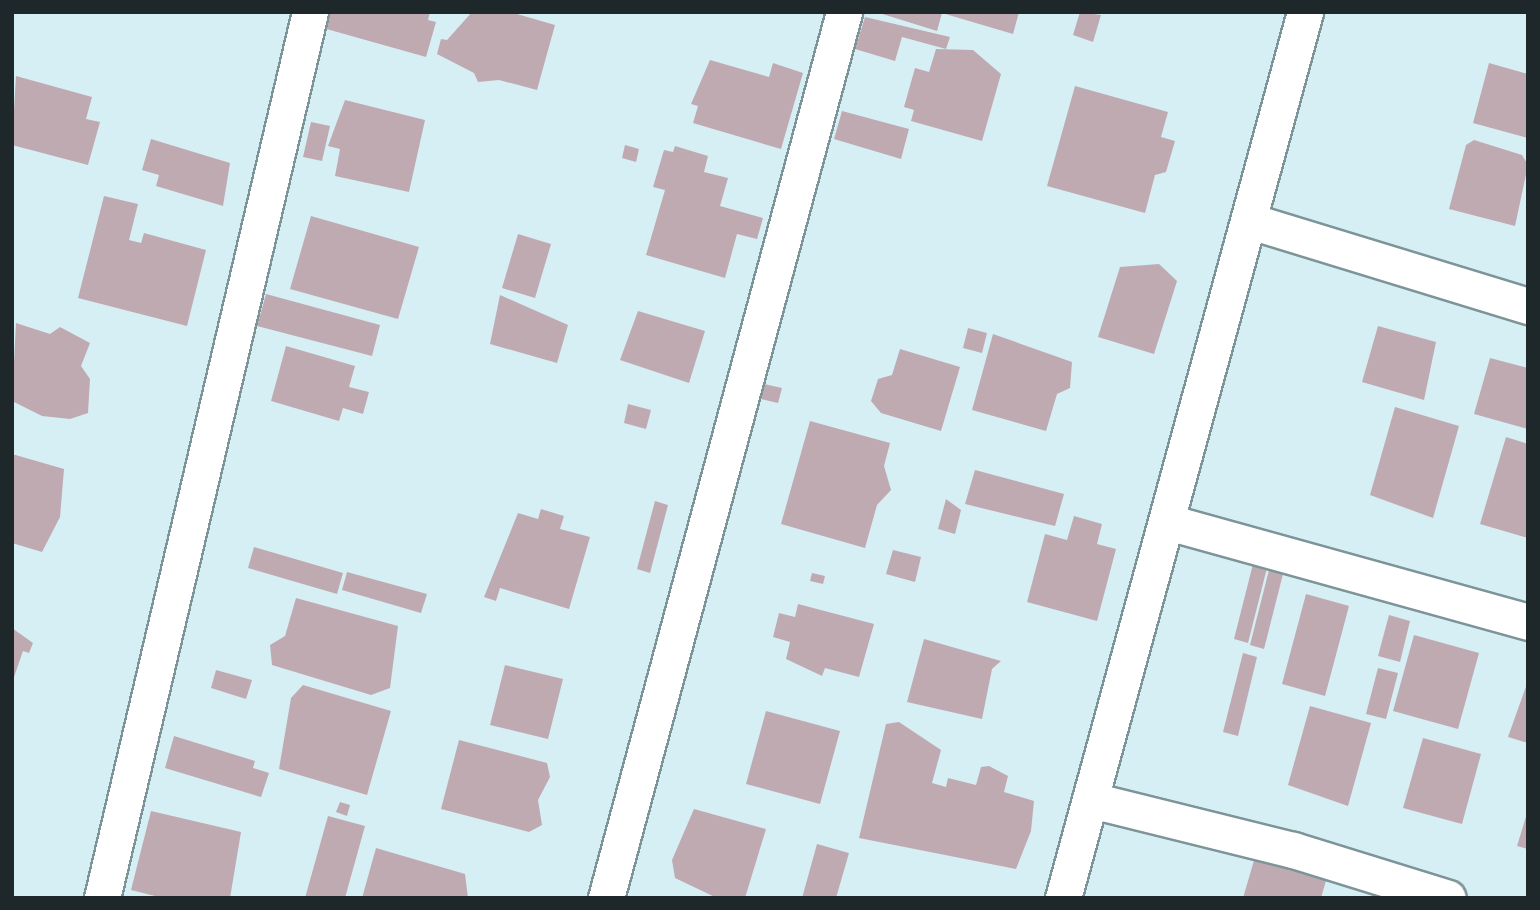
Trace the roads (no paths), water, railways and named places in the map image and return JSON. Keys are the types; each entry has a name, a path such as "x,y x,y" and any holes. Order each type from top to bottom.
{"street":[{"path":"102,898 310,12"},
{"path":"606,898 844,12"},
{"path":"1063,898 1168,522 1305,12"},
{"path":"1250,220 1528,306"},
{"path":"1168,522 1528,622"},
{"path":"1091,800 1293,850 1448,898"}]}
